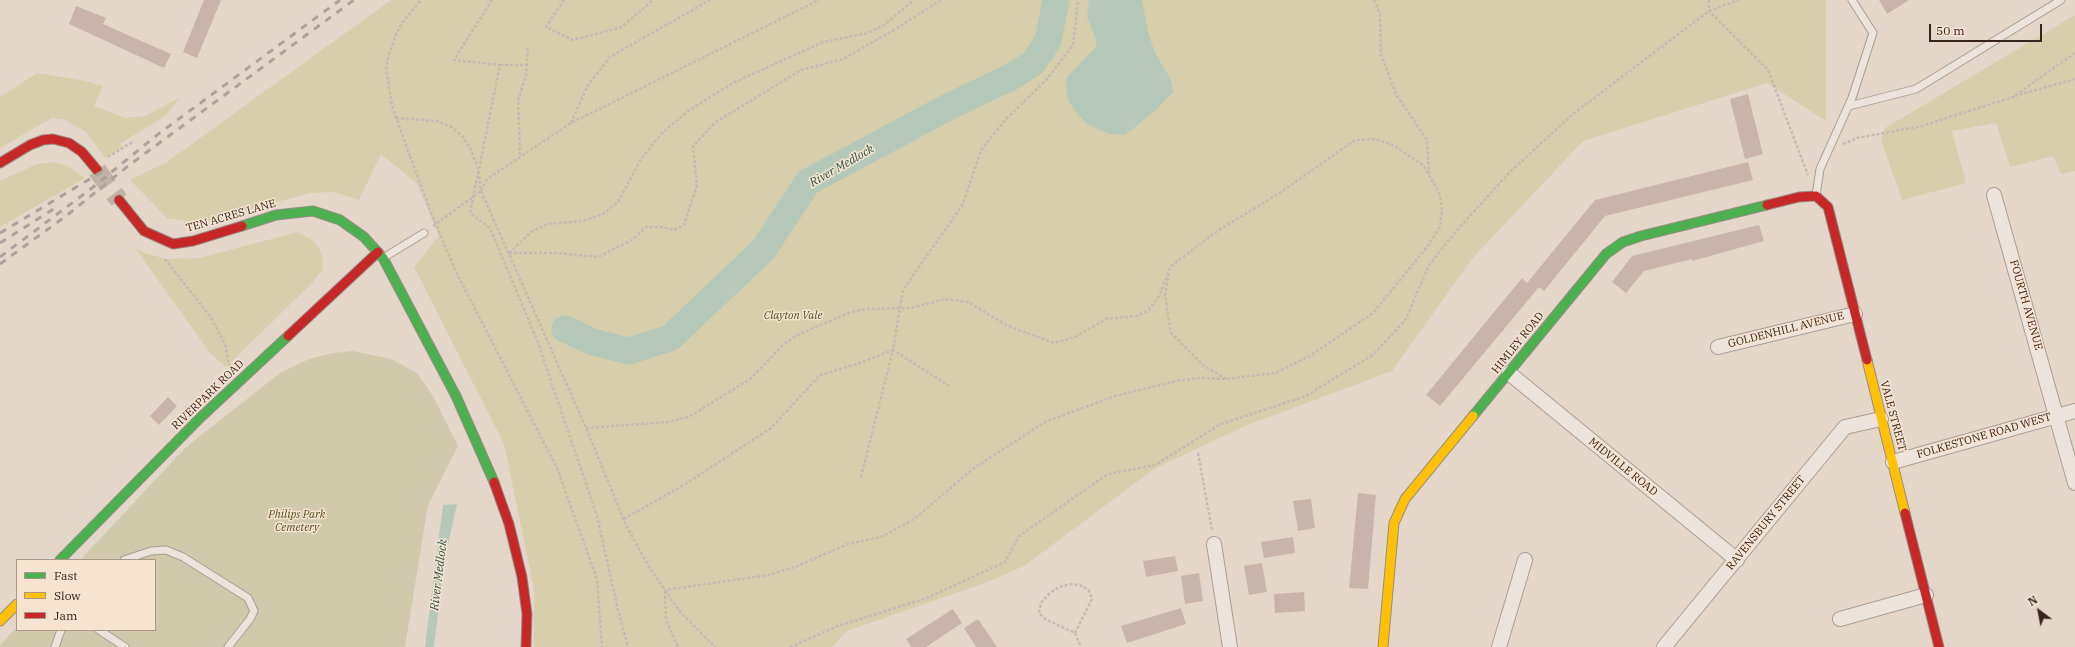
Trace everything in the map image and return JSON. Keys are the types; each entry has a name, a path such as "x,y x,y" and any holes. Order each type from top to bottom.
{"street":[{"path":"0,163 30,145 53,138 69,143 82,152 96,168"},
{"name":"FOURTH AVENUE","path":"1994,195 2075,483"},
{"name":"VALE STREET","path":"1816,196 1828,207 1880,419 1893,462 1939,647"},
{"name":"HIMLEY ROAD","path":"1383,647 1394,523 1405,499 1606,254 1614,247 1641,236 1799,197 1816,196"},
{"name":"TEN ACRES LANE","path":"119,200 144,231 173,244 193,241 276,215 313,211 340,220 364,237 380,255 456,396 500,496 509,524 522,577 527,614 526,647"},
{"name":"RIVERPARK ROAD","path":"61,559 179,443 233,386 380,255"},
{"name":"GOLDENHILL AVENUE","path":"1718,347 1855,314"},
{"name":"MIDVILLE ROAD","path":"1509,373 1737,560"},
{"name":"FOLKESTONE ROAD WEST","path":"1893,462 2075,411"},
{"name":"RAVENSBURY STREET","path":"1664,647 1845,427 1880,419"},
{"path":"1214,544 1230,647"},
{"path":"1499,647 1525,560"},
{"path":"1840,619 1926,595"},
{"path":"0,621 16,605"}],"lane":[{"path":"1816,196 1820,169 1849,106 1872,33 1852,0"},
{"path":"1849,106 1916,89 2061,0"},
{"path":"380,255 424,233"},
{"path":"127,559 151,551 166,550 183,558 248,598 254,611 250,619 228,647"},
{"path":"55,647 61,631"},
{"path":"101,631 125,647"}],"path":[{"path":"421,0 402,23 388,54 386,68 388,90 396,118 433,218 456,272 556,468 597,579 602,647"},
{"path":"492,0 454,60 500,65 527,65"},
{"path":"564,0 546,27 573,40 622,27 653,0"},
{"path":"571,123 588,85 610,57 710,0"},
{"path":"424,233 481,191 487,179 571,123 819,0"},
{"path":"509,253 532,232 547,224 583,221 603,214 618,202 641,159 658,138 688,111 733,83 823,42 868,33 884,25 914,0"},
{"path":"509,253 557,253 598,257 632,240 646,227 663,227 674,230 684,225 697,185 693,146 716,122 801,70 843,59 894,30 941,0"},
{"path":"861,477 893,350 903,290 962,204 981,150 1005,120 1047,79 1073,45 1078,0"},
{"path":"1374,0 1380,14 1381,55 1397,96 1427,140 1429,175"},
{"path":"1709,0 1709,11 1768,70 1816,196"},
{"path":"790,647 838,626 927,598 1004,562 1019,536 1108,474 1156,465 1221,424 1306,396 1374,354 1406,319 1429,265 1457,230 1510,172 1573,114 1709,11 1740,0"},
{"path":"520,156 518,101 526,75 528,48"},
{"path":"2013,97 2075,53"},
{"path":"500,65 470,213 490,228 537,340 597,516 618,610 628,647"},
{"path":"1829,149 1857,138 1922,126 2075,79"},
{"path":"396,118 437,121 452,127 463,137 478,168 481,191 586,428 624,519 648,567 681,613 715,647"},
{"path":"586,428 668,422 689,417 750,378 784,344 799,334 850,312 867,309 911,308 945,299 968,302 1006,325 1054,343 1076,337 1106,320 1136,316 1149,310 1159,296 1171,266 1216,232 1282,192 1355,140 1376,138 1393,145 1423,165 1439,192 1442,209 1440,227 1427,247 1373,312 1310,356 1275,373 1226,379 1199,378 1176,381 1115,396 1045,422 974,468 914,519 881,537 848,544 795,567 769,575 665,590"},
{"path":"96,168 134,141"},
{"path":"162,240 165,260 210,316 225,344 233,386"},
{"path":"1171,266 1165,295 1171,333 1203,364 1226,379"},
{"path":"893,350 949,386"},
{"path":"624,519 687,483 772,428 820,375 860,364 893,350"},
{"path":"1198,453 1214,544"},
{"path":"1075,633 1092,599 1088,590 1083,586 1071,584 1059,586 1041,603 1039,613 1045,620 1075,633 1081,647"},
{"path":"665,590 666,620 678,647"}],"green space":[{"name":"Clayton Vale","path":"391,0 1826,0 1826,121 1767,83 1583,141 1472,259 1392,371 1245,426 1154,469 1024,566 985,583 847,631 832,647 534,647 534,590 504,444 414,267 439,236 417,184 381,154 359,200 334,192 310,193 202,223 167,218 130,180 167,162"},
{"path":"2075,15 2075,171 2061,174 2053,156 2010,167 1996,123 1952,131 1966,183 1902,200 1881,140 1885,128"},
{"path":"37,73 86,81 103,86 94,106 125,118 145,116 181,97 165,116 120,144 122,147 105,158 86,132 65,120 52,118 0,148 0,97"},
{"path":"53,162 66,165 85,178 0,227 0,181 37,164"},
{"path":"298,232 315,242 322,254 323,269 312,283 226,367 210,353 135,248 144,253 167,259 199,258"},
{"name":"Philips Park Cemetery","path":"353,351 391,359 417,373 433,396 458,446 428,505 405,647 0,647 0,645 16,628 16,631 156,631 156,559 81,559 185,448 280,373 309,359 333,353"}],"water":[{"path":"1089,0 1142,0 1148,32 1155,53 1170,78 1173,92 1156,110 1125,135 1109,134 1087,124 1078,115 1069,102 1066,87 1067,77 1096,47 1096,39 1087,17"},
{"path":"457,504 444,562 434,647 425,647 443,505"}],"building":[{"path":"204,0 221,0 197,58 183,52"},
{"path":"1879,0 1909,0 1887,14"},
{"path":"76,6 106,18 103,24 171,54 164,68 69,24"},
{"path":"1748,94 1763,154 1745,159 1730,99"},
{"path":"1748,162 1753,180 1605,216 1544,291 1539,287 1440,406 1426,395 1522,278 1527,283 1595,200"},
{"path":"1759,225 1764,241 1692,261 1692,259 1644,271 1626,293 1612,282 1632,256"},
{"path":"168,397 177,406 159,425 150,416"},
{"path":"1358,493 1376,495 1368,589 1349,588"},
{"path":"1311,499 1315,528 1298,531 1293,501"},
{"path":"1293,537 1295,553 1264,558 1261,542"},
{"path":"1175,556 1178,571 1146,577 1143,561"},
{"path":"1262,563 1267,592 1249,595 1244,566"},
{"path":"1199,573 1203,601 1185,604 1181,576"},
{"path":"1304,592 1305,611 1275,613 1274,594"},
{"path":"1181,608 1186,624 1127,643 1121,626"},
{"path":"953,609 962,623 926,647 911,647 906,639"},
{"path":"978,619 997,647 976,647 964,628"}],"waterway":[{"name":"River Medlock","path":"565,329 593,342 629,351 670,338 763,250 808,182 948,107 1013,76 1033,63 1048,41 1056,0"}],"tunnel":[{"path":"97,170 119,200"}],"railway":[{"path":"0,257 92,188 157,135 340,0"},
{"path":"0,264 66,216 128,166 354,0"},
{"path":"0,233 108,168"},
{"path":"0,243 55,208"}],"traffic: fast":[{"path":"1473,416 1606,254 1623,242 1641,236 1767,205"},
{"path":"242,226 276,215 313,211 340,220 364,237 383,258 456,396 494,482"},
{"path":"61,559 200,418 288,336"}],"traffic: slow":[{"path":"1867,360 1905,513"},
{"path":"1383,647 1394,523 1405,499 1473,416"},
{"path":"0,621 16,605"}],"traffic: jam":[{"path":"0,163 30,145 43,140 53,139 69,143 82,152 97,170"},
{"path":"1767,205 1799,197 1816,196 1828,207 1867,360"},
{"path":"119,200 144,231 173,244 193,241 242,226"},
{"path":"288,336 378,252"},
{"path":"494,482 509,524 522,577 527,614 526,647"},
{"path":"1905,513 1939,647"}]}
